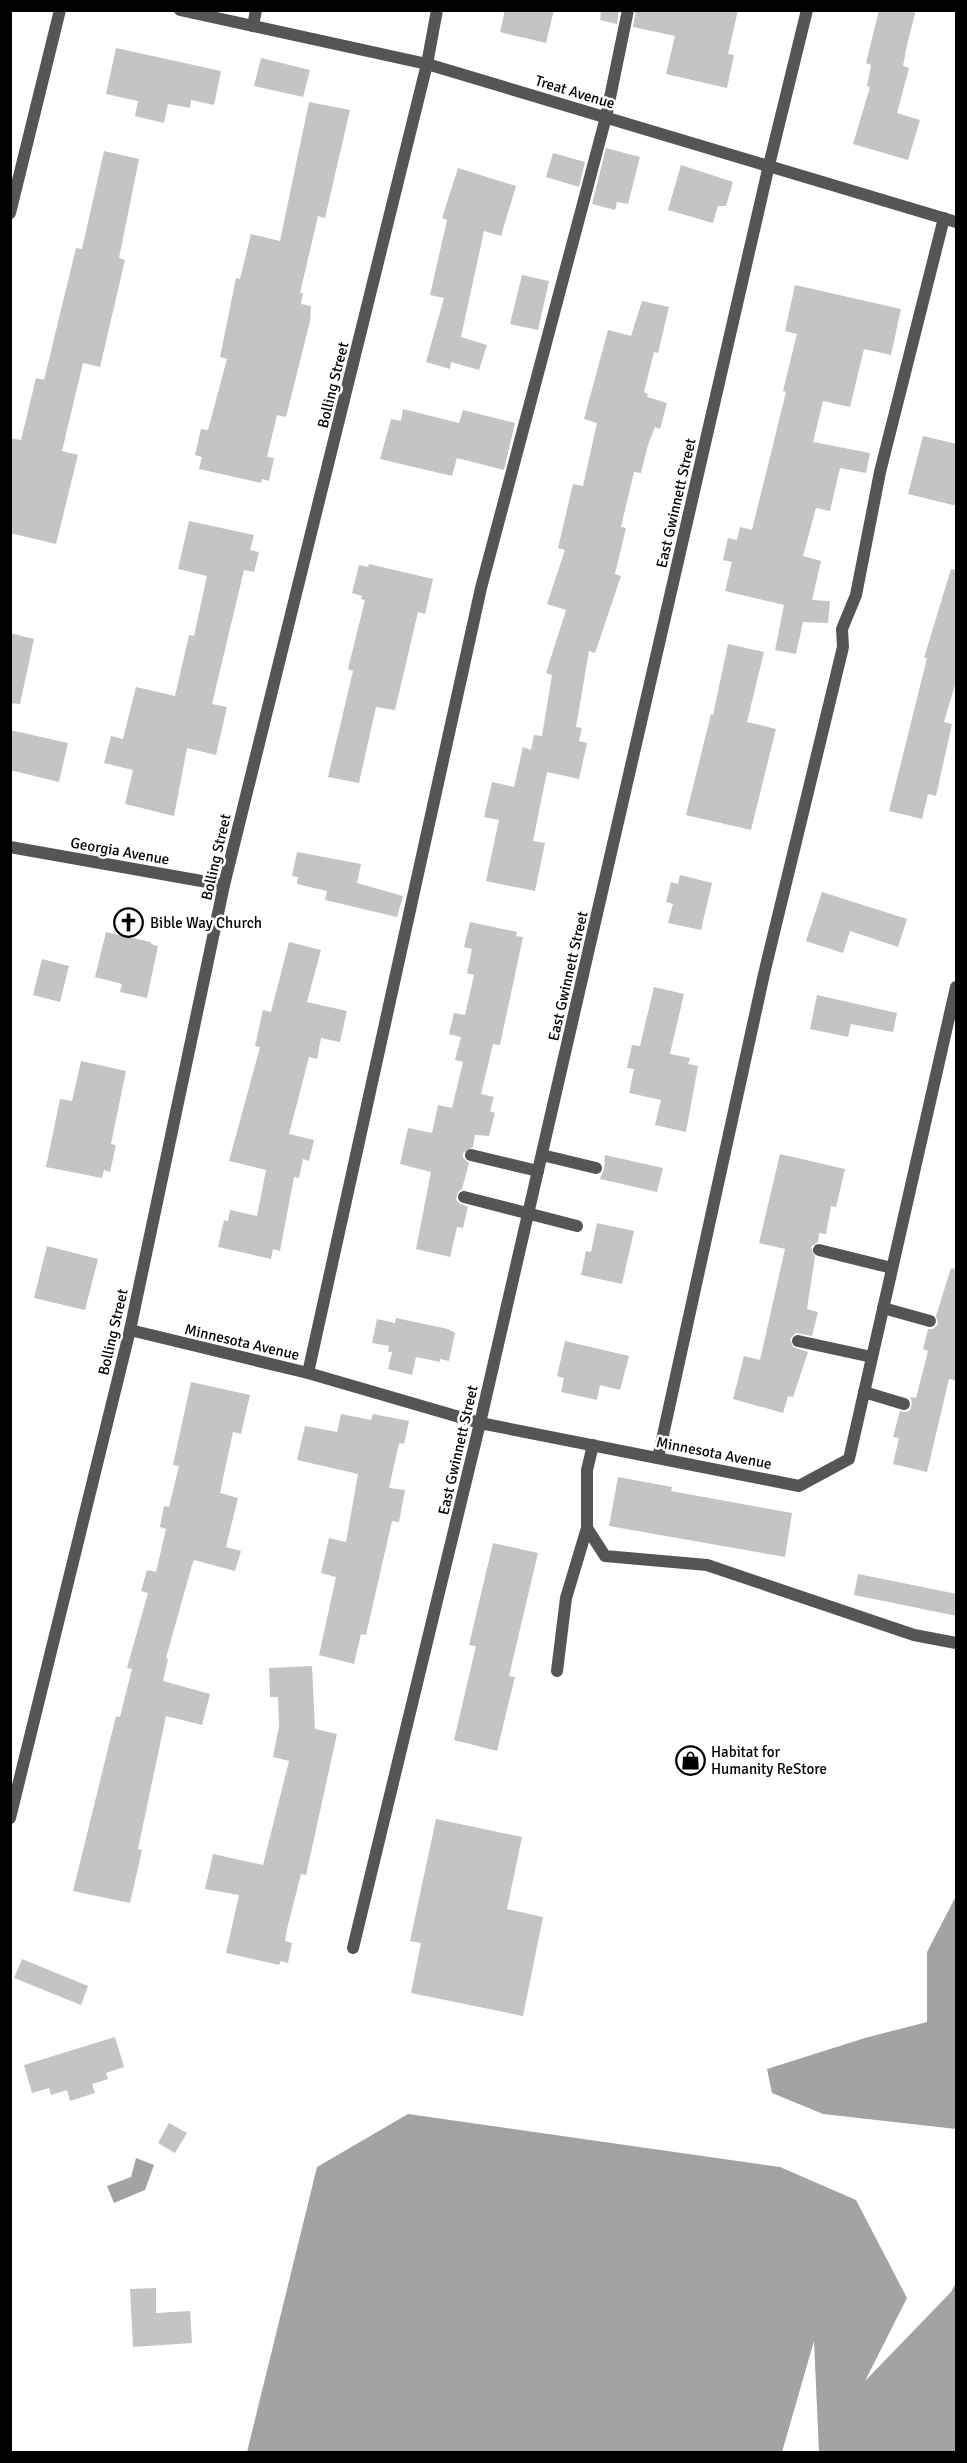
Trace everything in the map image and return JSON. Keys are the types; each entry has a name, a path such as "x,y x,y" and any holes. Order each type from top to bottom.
{"street":[{"path":"10,213 60,10"},
{"name":"Treat Avenue","path":"180,10 427,64 950,220"},
{"path":"252,26 256,10"},
{"name":"Bolling Street","path":"10,1818 130,1330 224,885 427,64 437,10"},
{"path":"308,1373 481,588 606,117 628,10"},
{"name":"East Gwinnett Street","path":"353,1948 480,1423 769,165 807,10"},
{"path":"658,1458 764,974 843,647 842,629 856,595 880,472 950,220"},
{"name":"Georgia Avenue","path":"10,847 224,885"},
{"name":"Minnesota Avenue","path":"130,1330 308,1373 480,1423 799,1486 849,1459 957,987"},
{"path":"471,1155 538,1171"},
{"path":"542,1155 596,1168"},
{"path":"464,1197 577,1226"},
{"path":"819,1250 892,1268"},
{"path":"883,1308 930,1321"},
{"path":"798,1341 872,1357"},
{"path":"864,1392 904,1404"},
{"path":"557,1671 566,1598 586,1528 588,1470 593,1445"},
{"path":"586,1528 605,1556 707,1565 914,1635 957,1643"}],"shaded area":[{"path":"956,1896 956,2129 823,2114 772,2093 767,2069 865,2038 927,2022 927,1952"},
{"path":"408,2114 780,2167 856,2200 907,2298 865,2381 951,2292 956,2282 956,2452 819,2452 814,2341 782,2452 247,2452 317,2167"},
{"path":"136,2158 154,2165 145,2190 114,2203 107,2186 131,2177"}],"building":[{"path":"505,10 554,10 546,43 500,32"},
{"path":"601,10 619,10 617,24 600,20"},
{"path":"636,10 738,10 728,54 734,55 727,88 666,74 675,36 633,27"},
{"path":"879,10 916,10 903,66 909,68 897,113 920,120 908,160 853,144 870,87 867,86 871,65 866,63"},
{"path":"116,48 221,71 214,105 191,100 190,108 168,104 164,123 135,116 138,101 106,94"},
{"path":"261,58 310,70 303,97 254,86"},
{"path":"309,102 350,110 325,218 318,216 300,293 303,293 301,304 311,306 310,321 286,417 277,415 267,457 274,458 269,481 262,479 261,483 199,469 202,457 195,455 201,429 208,430 227,359 220,357 236,278 240,279 251,234 280,241"},
{"path":"606,148 640,157 628,204 617,202 615,210 592,204"},
{"path":"104,151 139,159 119,258 125,260 100,367 83,363 62,451 78,455 56,544 10,533 10,438 21,440 36,378 44,380 76,248 82,249"},
{"path":"553,153 585,162 579,187 546,177"},
{"path":"681,165 733,182 726,206 718,206 713,223 668,210"},
{"path":"458,168 516,186 501,236 484,231 461,337 487,345 479,370 451,362 450,369 426,362 444,298 430,295 447,220 442,218"},
{"path":"522,275 549,281 538,330 510,324"},
{"path":"795,285 901,309 891,355 864,349 850,407 823,401 813,442 870,453 866,473 840,468 830,511 816,508 803,556 821,561 812,600 830,601 828,623 803,622 796,654 775,650 784,605 725,591 732,562 723,560 728,538 737,540 740,527 752,530 786,392 783,391 797,334 785,331"},
{"path":"642,301 669,307 658,353 654,352 644,392 648,394 647,397 667,403 660,429 655,427 648,445 641,473 634,472 621,527 626,528 615,574 621,576 595,653 589,651 576,727 582,728 579,741 587,743 579,779 547,772 533,841 545,843 535,891 486,881 499,820 484,817 492,782 514,787 523,747 531,750 534,735 542,736 552,675 546,673 566,610 547,604 565,550 558,548 573,484 583,486 597,423 584,419 608,330 631,336"},
{"path":"403,409 459,423 463,410 515,423 504,470 457,458 452,476 380,459 391,419 401,421"},
{"path":"923,436 957,444 957,506 908,494"},
{"path":"189,521 254,535 250,550 259,552 254,572 244,570 212,704 227,707 216,755 187,748 174,816 125,804 133,770 104,763 111,736 123,739 136,687 175,696 189,635 194,636 207,576 178,569"},
{"path":"369,564 433,579 425,614 418,612 395,710 376,707 359,783 328,777 353,671 348,669 365,600 361,599 362,596 352,593 359,565 368,567"},
{"path":"951,569 957,570 957,678 944,722 952,724 936,796 928,794 922,819 889,811 927,658 924,658"},
{"path":"10,633 34,639 20,704 10,703"},
{"path":"728,644 764,652 747,722 776,729 751,830 686,815 711,714 713,715"},
{"path":"10,730 68,743 59,782 10,770"},
{"path":"297,852 361,864 357,883 403,896 397,917 325,900 327,891 297,884 298,877 292,876"},
{"path":"680,875 712,883 701,930 668,923 673,904 666,902 671,882 678,884"},
{"path":"822,892 907,919 898,947 850,931 843,953 806,941"},
{"path":"470,922 517,932 516,936 523,937 500,1045 493,1044 481,1094 494,1097 490,1111 495,1113 489,1136 475,1135 473,1147 463,1153 463,1158 469,1163 462,1189 458,1192 456,1199 468,1207 463,1228 457,1227 450,1257 416,1249 431,1172 400,1164 408,1128 432,1133 438,1105 452,1108 463,1062 455,1060 461,1037 449,1034 454,1013 465,1015 474,975 467,973 472,949 464,947"},
{"path":"106,932 151,942 158,946 147,998 120,992 122,984 95,977"},
{"path":"289,942 321,950 307,1002 347,1011 340,1042 321,1038 317,1059 309,1057 289,1134 314,1140 309,1161 303,1159 299,1178 294,1177 280,1251 273,1249 271,1259 218,1247 224,1220 228,1221 230,1210 257,1216 266,1170 229,1161 260,1047 255,1046 263,1010 271,1012"},
{"path":"42,959 69,966 60,1002 33,995"},
{"path":"654,987 684,994 670,1054 690,1058 688,1064 698,1066 686,1132 655,1125 661,1100 629,1093 634,1069 627,1068 632,1045 640,1046"},
{"path":"817,995 897,1013 893,1032 851,1024 848,1037 810,1029"},
{"path":"81,1061 126,1071 111,1144 116,1145 110,1172 104,1170 102,1178 46,1167 60,1099 72,1101"},
{"path":"780,1154 845,1169 836,1207 831,1206 826,1234 819,1233 818,1242 811,1247 815,1257 807,1309 818,1312 812,1336 796,1333 790,1339 793,1347 808,1352 793,1397 788,1396 783,1413 733,1399 744,1356 760,1360 785,1249 759,1243"},
{"path":"605,1155 663,1168 657,1192 600,1179 604,1169"},
{"path":"597,1223 634,1231 622,1284 581,1275 586,1251 591,1252"},
{"path":"47,1246 98,1259 85,1310 34,1298"},
{"path":"951,1268 957,1269 957,1381 949,1379 927,1472 893,1464 899,1438 893,1437 900,1411 910,1410 912,1403 910,1397 916,1398 928,1351 923,1349 928,1329 933,1329 938,1324 936,1316"},
{"path":"396,1318 448,1329 455,1333 449,1361 440,1359 440,1362 416,1357 412,1375 388,1369 392,1352 388,1352 389,1346 372,1343 377,1319 395,1323"},
{"path":"565,1341 629,1356 620,1390 600,1385 597,1400 561,1392 564,1378 557,1376"},
{"path":"191,1382 250,1395 241,1434 233,1432 220,1493 238,1498 226,1547 241,1551 235,1571 194,1560 192,1565 166,1658 168,1659 163,1681 210,1694 202,1725 166,1716 138,1849 142,1850 130,1903 73,1891 116,1716 120,1717 132,1669 127,1668 148,1593 141,1591 147,1570 156,1572 166,1529 160,1527 164,1506 169,1507 179,1466 173,1465"},
{"path":"341,1414 371,1420 373,1414 409,1421 404,1444 399,1443 389,1488 405,1490 399,1522 392,1521 366,1635 361,1634 354,1664 319,1655 336,1577 321,1573 329,1538 346,1542 358,1474 297,1460 305,1426 337,1432"},
{"path":"618,1477 672,1487 671,1491 792,1513 785,1557 609,1526"},
{"path":"493,1543 538,1553 509,1676 515,1677 497,1751 454,1740 476,1646 469,1645"},
{"path":"858,1574 957,1594 957,1616 854,1595"},
{"path":"312,1666 315,1729 337,1734 306,1875 301,1874 287,1929 285,1941 292,1943 288,1963 281,1961 279,1965 226,1953 239,1895 205,1889 213,1854 263,1865 289,1761 273,1757 279,1726 278,1697 270,1697 269,1668"},
{"path":"436,1819 522,1837 507,1909 543,1917 523,2016 411,1993 421,1943 410,1941"},
{"path":"22,1959 88,1986 81,2005 14,1978"},
{"path":"115,2037 124,2067 106,2073 108,2079 92,2084 95,2093 70,2101 67,2090 51,2095 49,2088 32,2093 24,2065"},
{"path":"169,2123 187,2133 175,2153 158,2143"},
{"path":"156,2288 156,2313 190,2311 192,2343 133,2347 130,2289"}],"place":[{"name":"Bible Way Church","path":"129,923"},
{"name":"Habitat for Humanity ReStore","path":"690,1761"}]}
